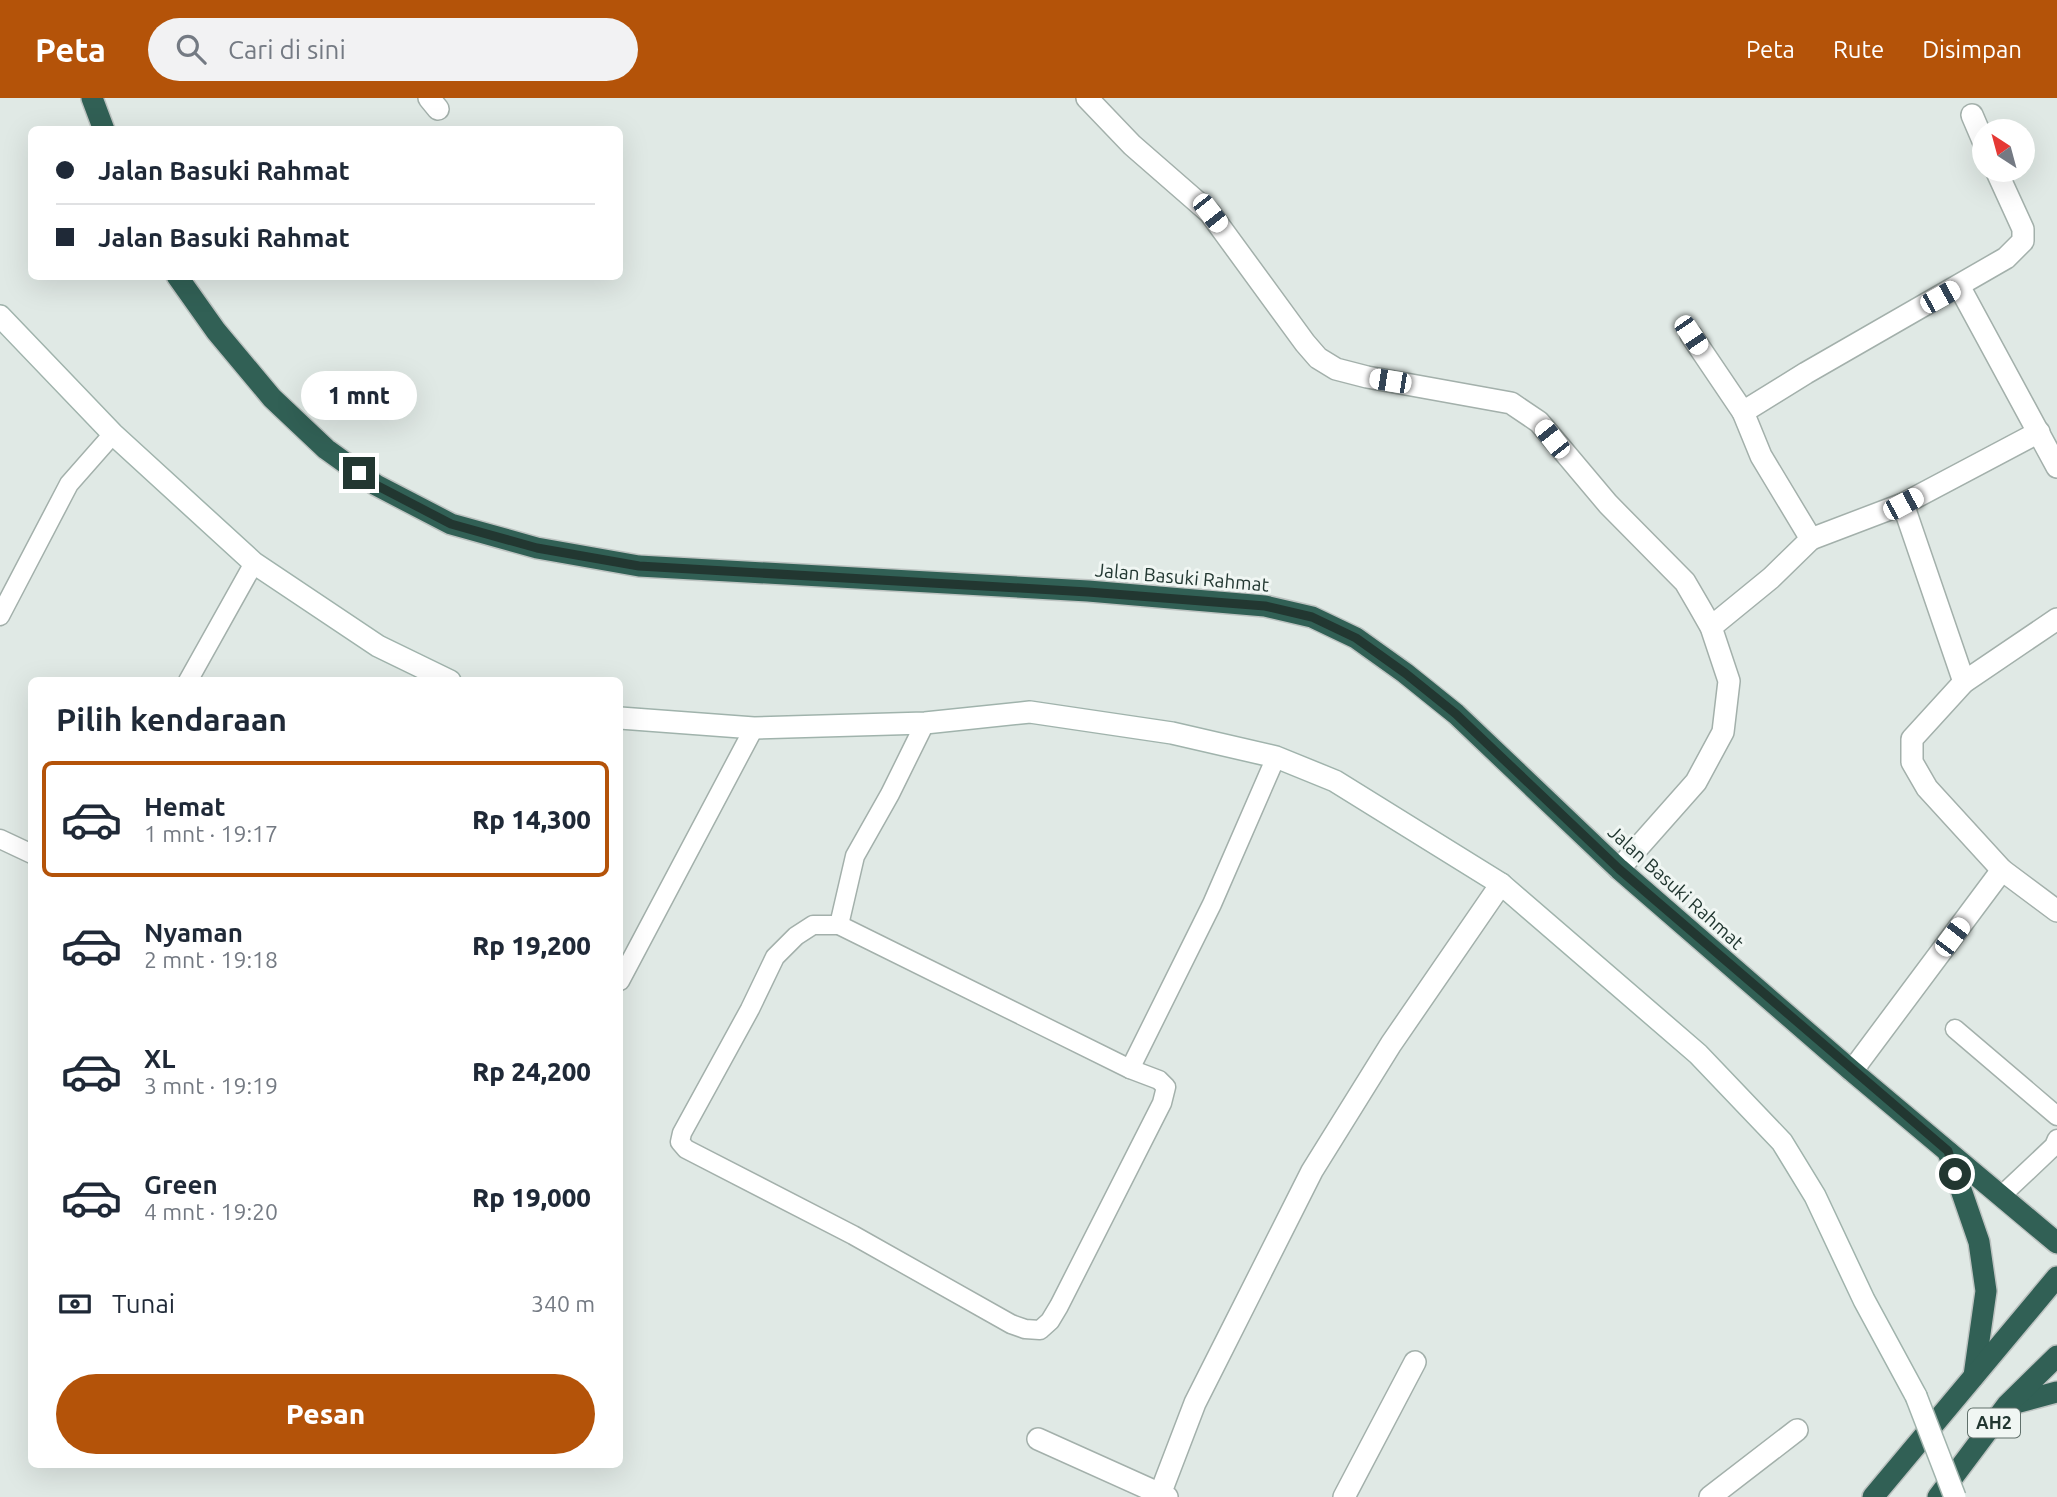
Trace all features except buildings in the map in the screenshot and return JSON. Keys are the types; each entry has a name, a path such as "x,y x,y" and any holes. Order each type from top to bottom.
{"highway":[{"path":"92,98 102,126"},
{"name":"Jalan Basuki Rahmat","path":"180,280 216,331 272,398 326,449 376,485 451,524 537,548 639,566 1088,592 1265,606 1312,617 1356,638 1425,689 1506,760 1619,869 2057,1243"},
{"path":"1948,1151 1979,1242 1986,1291 1973,1378"},
{"name":"AH2","path":"1873,1497 2057,1277"},
{"name":"AH2","path":"1938,1497 2007,1405 2057,1356"},
{"name":"AH2","path":"2007,1405 2057,1392"}],"street":[{"path":"1087,98 1132,145 1210,213 1304,344 1318,358 1336,369 1367,377 1511,403 1539,422 1608,503 1685,582 1711,627 1729,681 1723,732 1696,782 1619,869"},
{"path":"1972,115 1974,119"},
{"path":"1743,412 2006,258 2023,241 2023,229 2001,182"},
{"path":"1959,286 2057,467"},
{"path":"0,316 113,434 254,563 378,646 442,677"},
{"path":"1691,335 1743,412 1761,456 1811,540"},
{"path":"1711,627 1771,578 1811,540 1903,504 2039,432"},
{"path":"1903,504 1964,682"},
{"path":"2057,619 1964,682 1912,738 1912,762 1927,788 2002,870 2057,911"},
{"path":"623,718 754,727 925,723 1030,712 1172,733 1276,757 1335,781 1501,884 1698,1054 1782,1143 1815,1196 1864,1300 1916,1396 1955,1497"},
{"path":"1852,1070 2002,870"},
{"path":"1038,1439 1162,1496 1195,1403 1312,1171 1391,1044 1501,884"},
{"path":"1344,1497 1415,1362"},
{"path":"1710,1497 1797,1430"}],"lane":[{"path":"0,616 69,484 113,434"},
{"path":"190,677 254,563"},
{"path":"839,925 855,856 925,723"},
{"path":"623,975 754,727"},
{"path":"1130,1069 1212,904 1276,757"},
{"path":"0,839 28,852"},
{"path":"813,925 839,925 1130,1069 1159,1080 1166,1087 1163,1103 1050,1321 1040,1330 1011,1324 853,1236 686,1149 680,1142 682,1133 750,1009 775,957 796,936 813,925"},
{"path":"1955,1029 2057,1116"},
{"path":"2001,1196 2054,1146 2057,1139"}],"route":[{"path":"359,473 376,485 451,524 537,548 639,566 1088,592 1265,606 1312,617 1356,638 1456,714 1619,869 1948,1151 1955,1174"}]}
